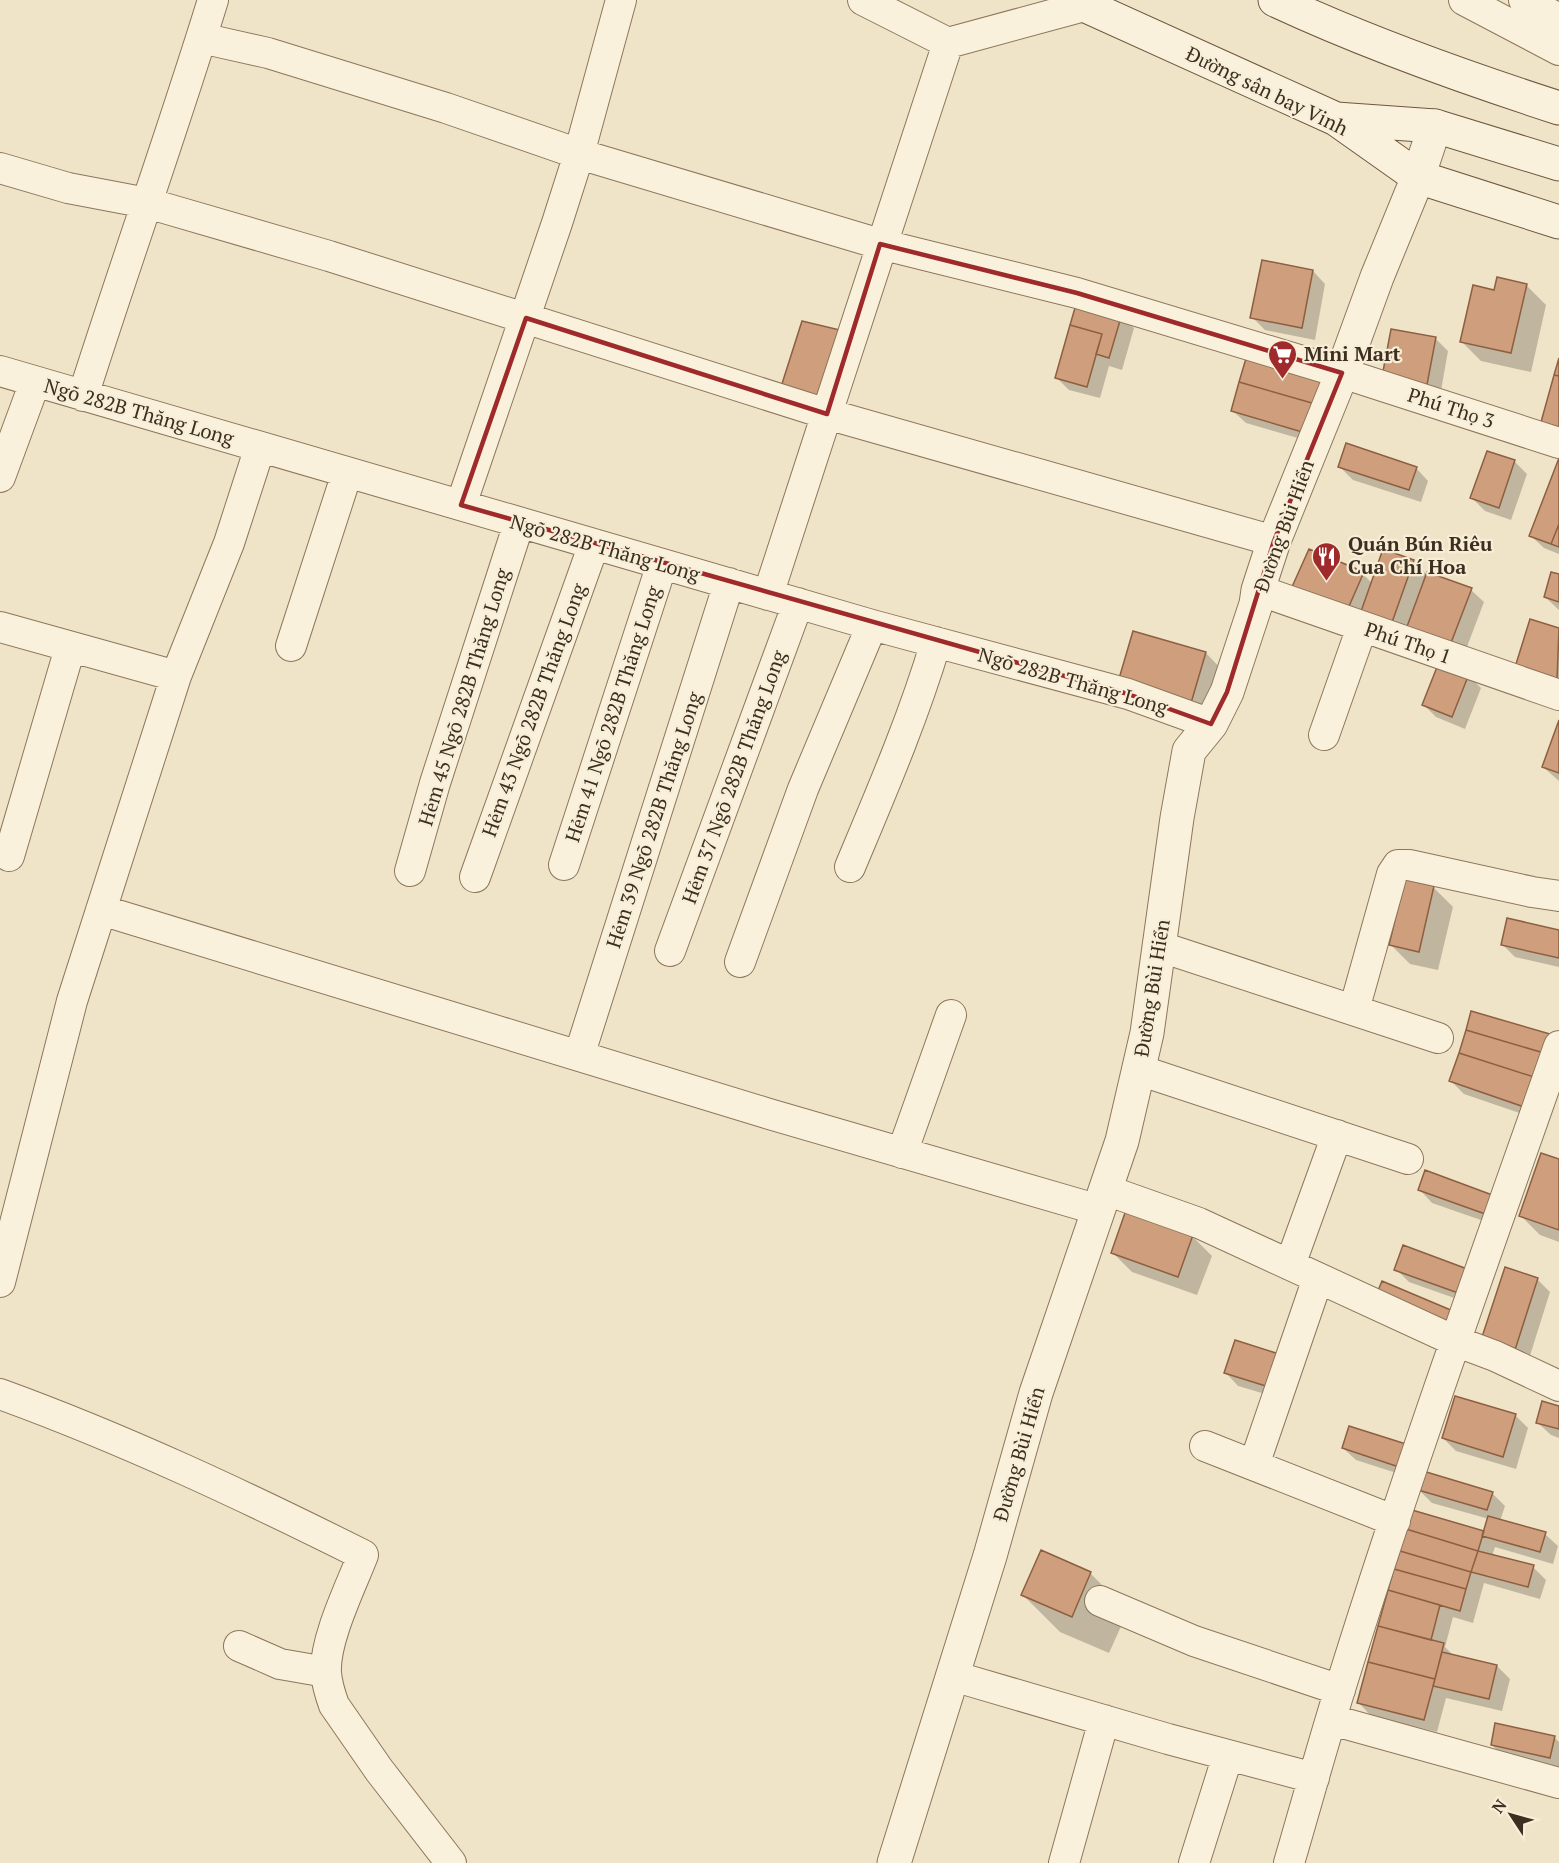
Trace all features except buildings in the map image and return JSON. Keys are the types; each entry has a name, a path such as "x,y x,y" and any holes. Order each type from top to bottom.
{"street":[{"path":"83,396 213,0"},
{"path":"461,506 526,318 579,154 621,0"},
{"path":"863,0 948,43 1078,3"},
{"path":"1275,0 1310,16 1477,81 1559,108"},
{"path":"1464,0 1559,50"},
{"path":"1524,0 1559,19"},
{"name":"Đường sân bay Vinh","path":"1078,3 1336,119 1418,177 1559,222"},
{"name":"Phú Thọ 3","path":"201,38 268,53 446,108 579,154 880,244 1077,293 1342,373 1559,443"},
{"path":"768,595 880,244 948,43"},
{"path":"1336,119 1435,126 1559,164"},
{"name":"Đường Bùi Hiển","path":"894,1863 990,1556 1036,1393 1122,1141 1147,1033 1158,946 1189,751 1210,724 1227,692 1274,541 1342,373 1377,277 1418,177 1435,126"},
{"path":"0,168 68,188 147,203 329,256 827,414 1274,541"},
{"name":"Ngõ 282B Thăng Long","path":"0,371 872,625 1128,694 1210,724"},
{"path":"0,477 34,382"},
{"path":"0,1282 72,1001 129,829 176,676 229,543 260,447"},
{"path":"291,646 347,473"},
{"name":"Hẻm 45 Ngõ 282B Thăng Long","path":"410,872 435,783 519,523"},
{"name":"Hẻm 43 Ngõ 282B Thăng Long","path":"475,877 594,544"},
{"name":"Hẻm 41 Ngõ 282B Thăng Long","path":"564,865 662,564"},
{"name":"Hẻm 39 Ngõ 282B Thăng Long","path":"579,1056 729,583"},
{"name":"Phú Thọ 1","path":"1258,590 1559,695"},
{"name":"Hẻm 37 Ngõ 282B Thăng Long","path":"670,951 798,603"},
{"path":"740,962 799,799 872,625"},
{"path":"0,627 176,676"},
{"path":"1324,735 1362,627"},
{"path":"850,867 901,746 924,684 936,642"},
{"path":"9,856 70,648"},
{"path":"1354,1011 1392,874 1398,865 1409,865 1559,896"},
{"path":"101,910 902,1153 1198,1223 1559,1386"},
{"path":"1158,946 1438,1038"},
{"path":"902,1153 951,1015"},
{"path":"1289,1863 1340,1690 1395,1521 1455,1341 1559,1046"},
{"path":"1139,1070 1408,1159"},
{"path":"1290,1265 1336,1135"},
{"path":"1254,1465 1318,1278"},
{"path":"0,1394 76,1423 256,1501 363,1555 327,1656 326,1672 330,1692 334,1705 379,1770 451,1863"},
{"path":"1205,1446 1395,1521"},
{"path":"1100,1601 1194,1641 1340,1690"},
{"path":"239,1646 280,1664 326,1672"},
{"path":"953,1676 1314,1778"},
{"path":"1064,1863 1104,1720"},
{"path":"1332,1720 1559,1783"},
{"path":"1194,1863 1228,1755"}],"highlighted area":[{"path":"880,244 1077,293 1342,373 1274,541 1227,692 1211,724 1128,694 461,505 526,318 827,414"}],"place":[{"name":"Mini Mart","path":"1283,380"},
{"name":"Quán Bún Riêu Cua Chí Hoa","path":"1327,582"}]}
